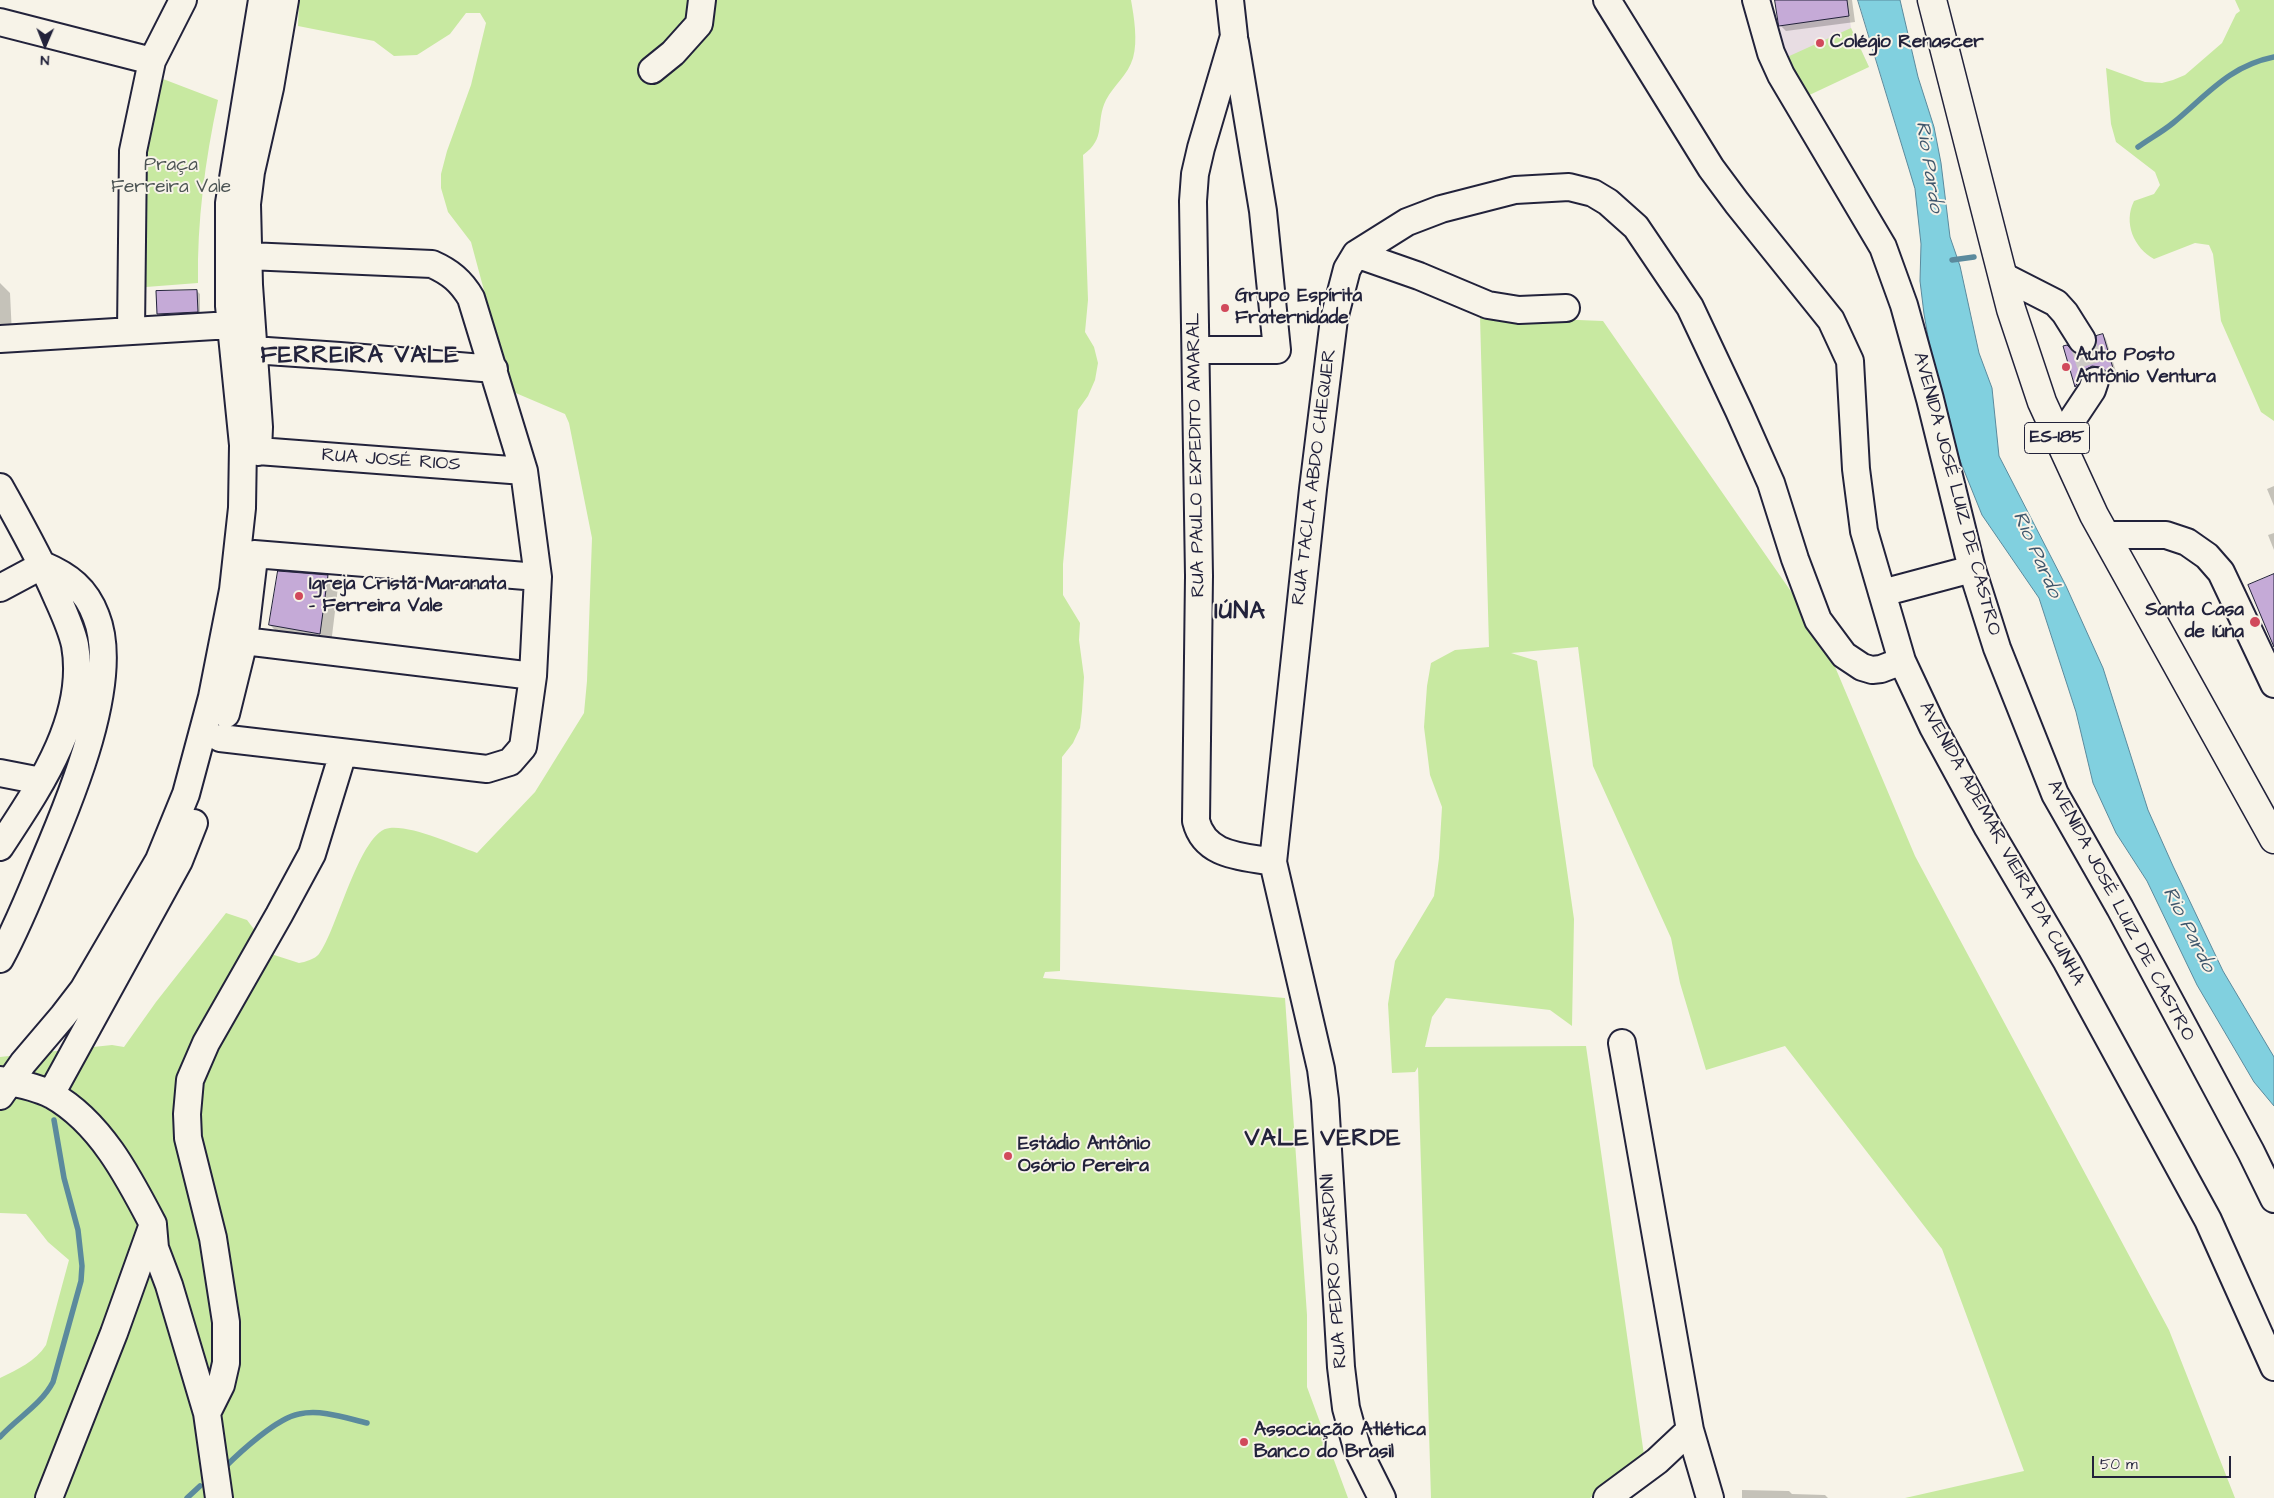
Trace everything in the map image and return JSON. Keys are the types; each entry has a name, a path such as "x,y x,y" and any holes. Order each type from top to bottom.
{"main road":[{"name":"ES-185","path":"1932,0 2011,309 2042,402 2058,441 2105,535 2274,839"}],"street":[{"path":"0,4 2,0"},
{"path":"131,331 133,151 152,61 184,0"},
{"path":"51,1094 179,861 196,818 220,738 244,641 254,554 258,451 239,342 228,257 232,180 262,0"},
{"path":"219,1498 207,1413 169,1285 155,1248 153,1224 123,1170 96,1132 81,1116 51,1094 4,1086 63,1016 94,972 159,860 178,817 191,778 212,697 224,644 240,541 243,445 239,342 248,256 246,204 250,172 270,88 285,0"},
{"path":"652,70 673,53 699,24 702,0"},
{"name":"RUA PAULO EXPEDITO AMARAL","path":"1230,0 1234,36 1195,174 1193,201 1199,576 1196,821 1199,834 1207,843 1223,852 1273,862"},
{"name":"AVENIDA ADEMAR VIEIRA DA CUNHA","path":"1607,0 1711,168 1831,320 1842,341 1850,361 1856,469 1864,531 1902,661 1933,727 1988,828 2067,962 2208,1220 2274,1367"},
{"name":"AVENIDA JOSÉ LUIZ DE CASTRO","path":"1756,0 1771,53 1781,75 1883,247 1909,324 1972,569 1997,648 2055,794 2124,917 2251,1152 2274,1199"},
{"path":"0,22 152,61"},
{"path":"1196,350 1277,350 1263,211 1234,36"},
{"path":"1356,254 1407,222 1441,209 1515,190 1570,187 1594,193 1608,202 1636,227 1690,307 1771,483 1795,560 1818,620 1844,655 1862,667 1872,670 1881,669 1902,661"},
{"path":"1356,254 1419,276 1488,306 1519,310 1566,308"},
{"name":"RUA TACLA ABDO CHEQUER","path":"1273,862 1313,489 1334,319 1347,269 1356,254"},
{"path":"220,738 487,769 510,762 523,747 533,676 538,577 524,471 471,298 464,286 454,275 432,264 248,256"},
{"path":"2003,276 2056,303 2065,313 2082,340"},
{"path":"0,340 131,331 494,369"},
{"path":"2058,441 2092,390 2095,381"},
{"name":"RUA JOSÉ RIOS","path":"258,451 524,471"},
{"path":"0,487 43,566 67,619 75,644 76,663 72,700 64,734 41,780 0,847"},
{"path":"2105,535 2166,536 2188,542 2207,556 2221,572 2274,684"},
{"path":"254,554 538,577"},
{"path":"0,588 43,566 64,574 82,591 96,615 102,644 100,693 95,719 72,791 28,899 0,960"},
{"path":"1882,593 1972,569"},
{"path":"244,641 533,676"},
{"path":"207,1413 221,1386 225,1370 226,1322 213,1238 188,1138 186,1114 190,1080 206,1043 312,854 342,753"},
{"path":"0,773 41,780"},
{"name":"RUA PEDRO SCARDINI","path":"1273,862 1321,1069 1326,1100 1341,1367 1346,1408 1356,1448 1382,1498"},
{"path":"1622,1043 1690,1430 1710,1498"},
{"path":"49,1498 114,1333 153,1224"},
{"path":"1607,1498 1657,1461 1690,1430"}],"shaded area":[{"name":"Colégio Renascer","path":"1775,0 1847,0 1851,28 1869,67 1785,58"}],"green space":[{"path":"299,0 1131,0 1135,37 1133,58 1128,70 1106,100 1098,136 1090,149 1083,155 1088,300 1085,332 1094,347 1098,363 1095,380 1088,396 1078,410 1063,564 1063,595 1080,623 1079,640 1084,677 1080,728 1073,743 1062,757 1060,971 1045,972 1043,978 1285,998 1307,1315 1307,1387 1348,1498 0,1498 0,1378 31,1361 46,1345 69,1260 48,1242 26,1214 0,1213 0,1057 112,1045 124,1047 156,1002 226,913 247,920 265,944 268,953 299,963 315,957 326,942 359,862 379,833 390,828 410,830 477,853 535,792 584,713 587,681 592,538 569,423 565,414 511,391 471,242 448,212 441,188 441,174 447,151 471,85 486,23 480,13 466,13 450,34 417,55 394,56 374,41 298,26"},
{"path":"2235,0 2274,0 2274,421 2261,412 2221,321 2213,254 2209,245 2195,243 2154,259 2136,242 2130,226 2131,209 2134,201 2154,194 2160,185 2155,172 2116,142 2111,124 2106,68 2145,82 2162,83 2185,75 2222,43 2236,14 2240,11"},
{"path":"1851,28 1869,67 1803,98 1785,58"},
{"name":"Praça Ferreira Vale","path":"163,79 218,100 203,191 198,283 146,287 137,207 152,114"},
{"path":"1480,316 1603,321 1822,636 1915,856 2169,1330 2235,1498 1905,1498 2024,1471 1942,1249 1785,1046 1706,1070 1680,983 1671,938 1593,766 1578,647 1511,653 1537,661 1574,919 1572,1026 1550,1010 1446,998 1432,1017 1425,1047 1586,1046 1644,1455 1590,1498 1431,1498 1418,1067 1415,1072 1392,1073 1388,1004 1395,961 1434,896 1439,858 1442,807 1430,775 1424,727 1431,663 1455,650 1489,647"}],"water":[{"name":"Rio Pardo","path":"1858,0 1900,0 1918,77 1934,127 1941,163 1950,237 1960,266 1979,353 1992,388 1999,456 2066,586 2103,668 2148,810 2173,866 2223,971 2274,1057 2274,1106 2254,1082 2197,985 2147,881 2116,833 2093,783 2076,712 2039,598 1982,515 1959,458 1932,359 1924,314 1920,281 1921,244 1915,189"}],"building":[{"path":"1775,0 1847,0 1849,16 1779,26"},
{"path":"197,290 198,312 157,314 156,291"},
{"path":"2103,334 2115,375 2109,377 2106,371 2100,367 2092,366 2085,370 2075,387 2063,346 2067,345 2075,353 2083,355 2090,353 2095,347 2096,336"},
{"name":"Igreja Cristã Maranata - Ferreira Vale","path":"278,571 328,575 320,634 269,625"},
{"path":"2274,574 2274,647 2248,585"}],"waterway":[{"path":"2138,147 2169,126 2231,74 2258,61 2274,57"},
{"path":"1952,260 1974,257"},
{"path":"0,1437 42,1398 53,1382 81,1281 82,1266 78,1230 64,1178 54,1120"},
{"path":"224,1468 270,1429 280,1422 299,1414 325,1413 367,1423"},
{"path":"187,1498 200,1486"}],"tunnel":[{"path":"2082,340 2095,381"}],"place":[{"name":"Colégio Renascer","path":"1820,43"},
{"name":"Grupo Espírita Fraternidade","path":"1225,308"},
{"name":"Auto Posto Antônio Ventura","path":"2066,367"},
{"name":"Igreja Cristã Maranata - Ferreira Vale","path":"299,596"},
{"name":"Santa Casa de Iúna","path":"2255,622"},
{"name":"Estádio Antônio Osório Pereira","path":"1008,1156"},
{"name":"Associação Atlética Banco do Brasil","path":"1244,1442"}],"district":[{"name":"FERREIRA VALE","path":"360,357"},
{"name":"IÚNA","path":"1240,613"},
{"name":"VALE VERDE","path":"1323,1140"}]}
